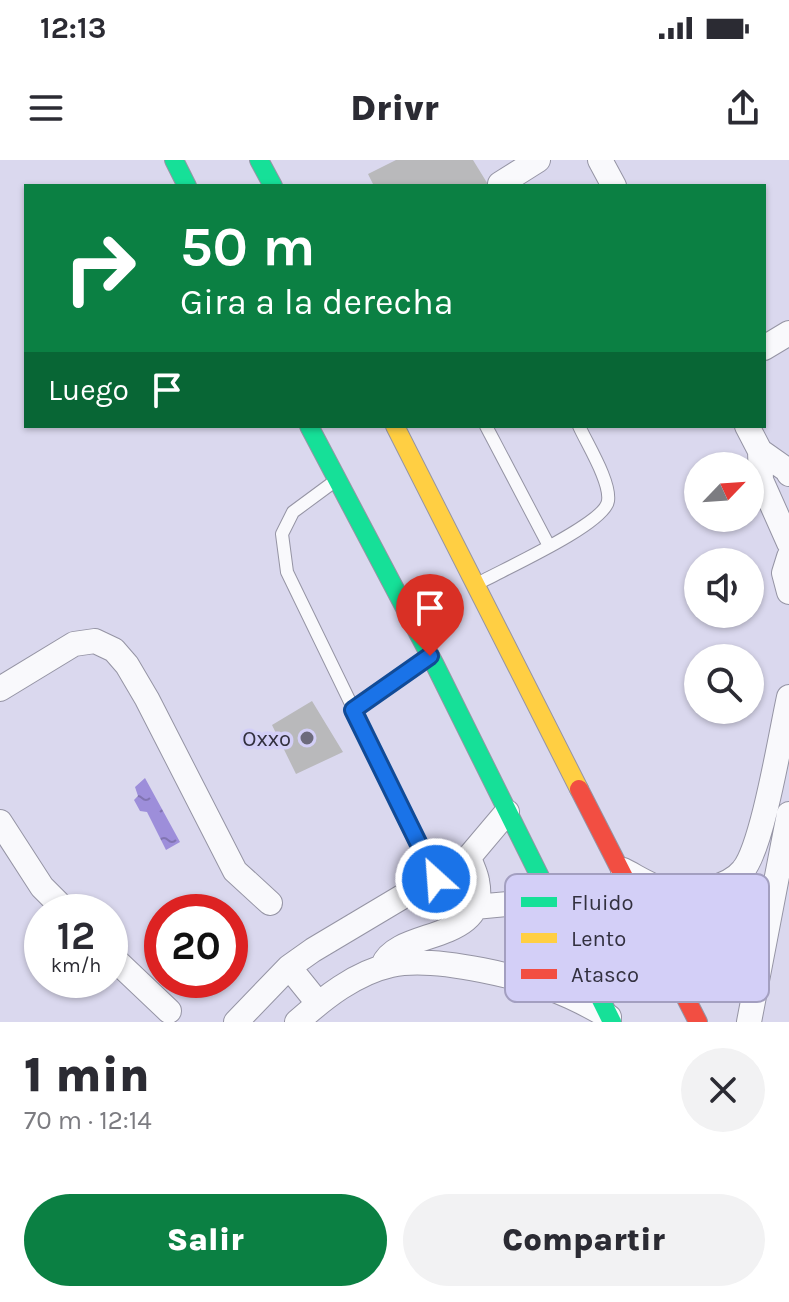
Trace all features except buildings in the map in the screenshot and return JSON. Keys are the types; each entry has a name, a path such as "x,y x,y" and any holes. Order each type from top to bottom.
{"main road":[{"path":"174,160 186,184"},
{"path":"259,160 272,184"},
{"path":"310,428 430,656 538,874"},
{"path":"397,428 625,874"},
{"path":"601,1002 610,1020"},
{"path":"688,1002 698,1022"}],"street":[{"path":"500,184 538,160"},
{"path":"600,160 613,184"},
{"path":"766,347 789,333"},
{"path":"748,428 760,451 761,480 789,543"},
{"path":"760,451 789,474"},
{"path":"789,557 784,573 789,592"},
{"path":"0,689 74,644 95,641 114,650 127,665 147,699 235,871 270,903"},
{"path":"740,874 758,836 789,697"},
{"path":"236,1022 289,967 358,921 436,879 469,857 507,812"},
{"path":"769,918 789,814"},
{"path":"0,822 49,894"},
{"path":"382,968 388,956 415,942 445,933 468,917 475,907 478,883 469,857"},
{"path":"623,870 632,874"},
{"path":"475,907 505,904"},
{"path":"297,1022 318,1003 347,984 392,964 425,963 475,969 505,978"},
{"path":"289,967 318,1003"},
{"path":"128,972 169,1011"},
{"path":"579,1002 610,1020"},
{"path":"749,1022 753,1002"}],"lane":[{"path":"487,428 549,546"},
{"path":"476,584 549,546 594,520 605,510 609,499 604,481 580,428"},
{"path":"338,479 293,512 282,534 287,572 436,879"},
{"path":"353,710 430,656"}],"water":[{"path":"145,778 180,842 166,850 147,812 140,811 134,800 138,796 135,787"}],"traffic: fast":[{"path":"174,160 186,184"},
{"path":"259,160 272,184"},
{"path":"310,428 435,665 539,874"},
{"path":"602,1002 612,1022"}],"traffic: slow":[{"path":"396,428 579,789"}],"traffic: jam":[{"path":"579,789 622,874"},
{"path":"688,1002 698,1022"}],"place":[{"name":"Oxxo","path":"307,738"}],"route":[{"path":"430,656 353,710 436,879"}]}
